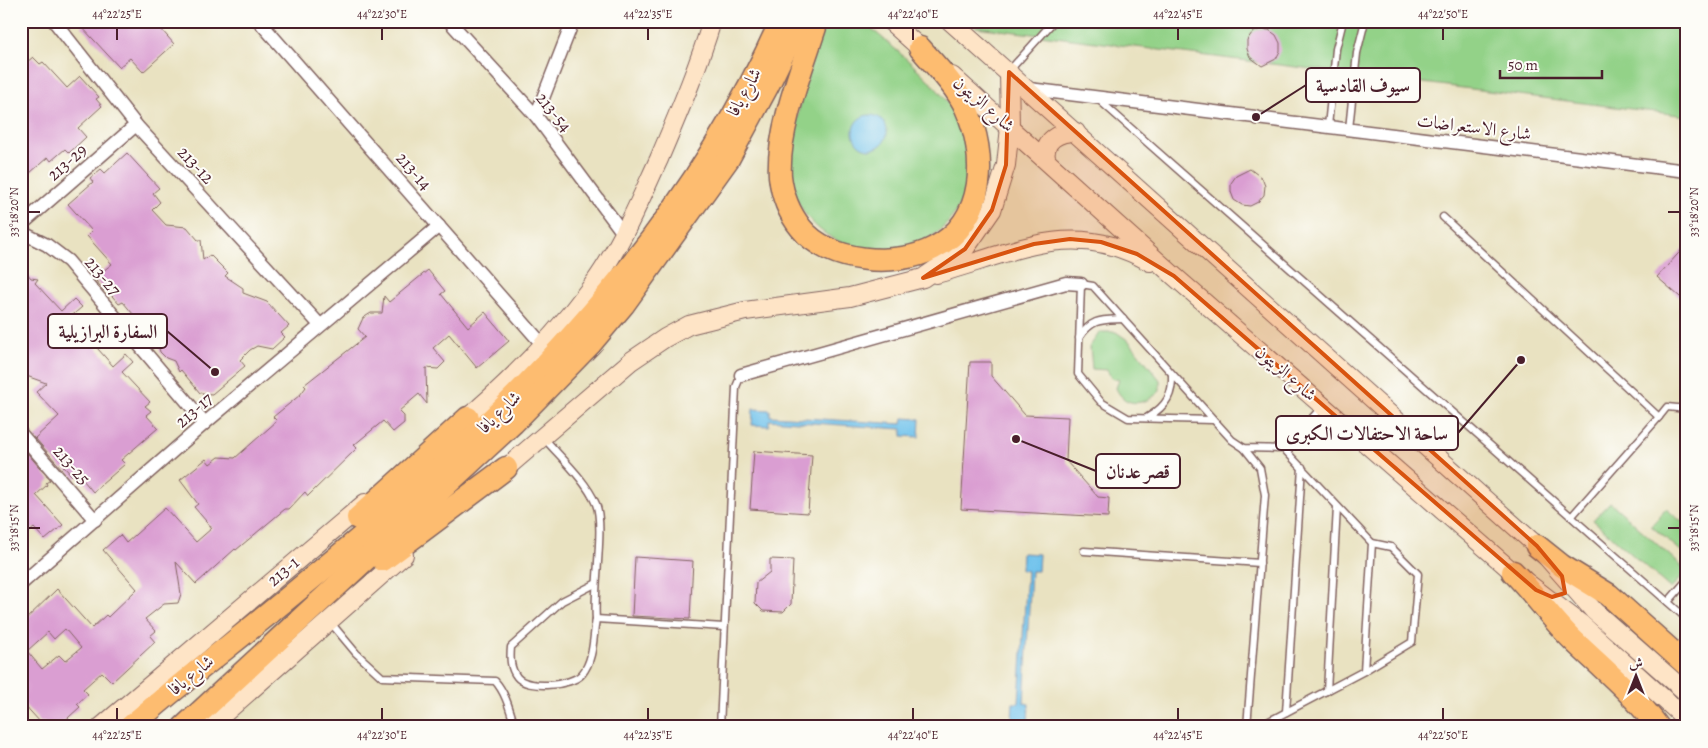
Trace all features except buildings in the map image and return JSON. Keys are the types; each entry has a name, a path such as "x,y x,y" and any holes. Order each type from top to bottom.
{"highway":[{"name":"شارع يافا","path":"130,727 162,699 302,587 444,464 511,402 583,326 628,272 684,194 746,92 781,21"},
{"name":"شارع يافا","path":"194,725 513,423 591,343 632,293 728,159 768,85 798,21"},
{"path":"816,21 786,122 780,175 786,204 801,229 820,243 840,253 860,258 883,260 910,257 935,248 954,234 976,197 981,171 976,134 965,106 943,74 920,48"},
{"path":"162,699 468,418"},
{"path":"194,725 303,624 387,556 506,468"},
{"path":"1537,546 1562,566 1609,595 1687,666"},
{"path":"1513,572 1572,640 1635,699 1658,727"}],"main road":[{"name":"213-1","path":"101,727 261,589 468,418 542,344 592,285 623,233 671,130 703,52 712,21"},
{"name":"شارع الزيتون","path":"890,21 1046,159 1174,276 1513,572 1581,624 1687,720"},
{"path":"950,21 1537,546 1594,611 1687,693"},
{"path":"923,278 965,249 992,210 1006,165 1010,127 1008,72"},
{"path":"1046,159 1046,146 1055,136 1065,132 1076,132"},
{"path":"194,725 328,620 631,361 665,338 689,325 744,311 850,297 923,278 1034,244 1070,239 1101,242 1137,254 1174,276"},
{"path":"1536,590 1552,597 1564,595 1565,584 1554,565"}],"street":[{"name":"213-12","path":"54,21 136,125 320,325"},
{"name":"213-14","path":"259,21 542,344"},
{"name":"213-54","path":"448,21 536,116 623,233"},
{"path":"536,116 573,21"},
{"name":"شارع الاستعراضات","path":"1028,89 1687,171"},
{"name":"213-29","path":"21,225 136,125"},
{"name":"213-17","path":"21,584 205,423 439,226"},
{"name":"213-27","path":"21,232 46,245 68,261 205,423"},
{"path":"741,375 1066,283 1081,284"},
{"name":"213-25","path":"21,434 95,520"}],"lane":[{"path":"1008,72 1054,21"},
{"path":"1328,126 1336,49 1343,21"},
{"path":"1349,129 1357,53 1365,21"},
{"path":"1096,98 1687,619"},
{"path":"1443,217 1659,417"},
{"path":"1214,420 1128,418 1101,402 1078,374 1081,284 1093,286 1123,318 1232,440 1244,448 1260,468 1265,495 1247,727"},
{"path":"1079,339 1091,323 1123,318"},
{"path":"1146,418 1169,400 1172,390 1172,374"},
{"path":"720,726 736,387 741,375"},
{"path":"1284,449 1323,405"},
{"path":"1572,516 1667,407 1687,409"},
{"path":"543,437 587,489 597,506 599,521 595,584 596,619 590,661 582,674 574,682 551,685 526,684 517,677 510,661 511,648 562,601 595,584"},
{"path":"1244,448 1284,449 1372,543 1391,547 1418,574 1412,642 1364,671 1258,727"},
{"path":"1286,712 1302,467"},
{"path":"1327,691 1337,507"},
{"path":"1364,671 1372,543"},
{"path":"1084,551 1260,563"},
{"path":"1668,602 1687,580"},
{"path":"596,619 724,628"},
{"path":"328,620 356,653 382,677 495,681 509,708 514,727"},
{"path":"680,727 686,723 746,727"}],"highlighted area":[{"path":"1009,72 1537,546 1562,576 1565,593 1552,597 1536,590 1174,276 1137,254 1101,242 1070,239 1034,244 923,278 965,249 992,210 1006,165"}],"green space":[{"path":"825,21 863,21 935,87 954,112 962,129 969,157 969,166 967,184 954,215 932,236 905,248 875,251 846,245 820,230 800,207 790,175 795,129 810,67"},
{"path":"969,21 1687,21 1687,116 976,27"},
{"path":"1100,332 1116,332 1129,341 1160,380 1160,391 1142,402 1130,402 1120,395 1116,388 1119,380 1111,378 1107,370 1092,369 1090,346"},
{"path":"1610,502 1686,570 1671,589 1593,520"},
{"path":"1666,509 1681,521 1687,522 1687,556 1651,526"}],"water":[{"path":"870,115 877,116 882,120 886,125 886,139 882,144 877,148 870,149 863,148 858,144 854,139 853,132 854,125 858,120 863,116"},
{"path":"753,409 770,410 770,416 902,424 903,418 920,419 919,437 902,436 902,429 769,420 769,426 752,425"},
{"path":"1022,553 1039,554 1038,571 1031,571 1024,703 1029,704 1028,721 1012,720 1013,703 1019,703 1027,571 1021,570"}],"place":[{"name":"سيوف القادسية","path":"1256,117"},
{"name":"ساحة الاحتفالات الكبرى","path":"1521,360"},
{"name":"السفارة البرازيلية","path":"215,372"},
{"name":"قصر عدنان","path":"1016,439"}]}
